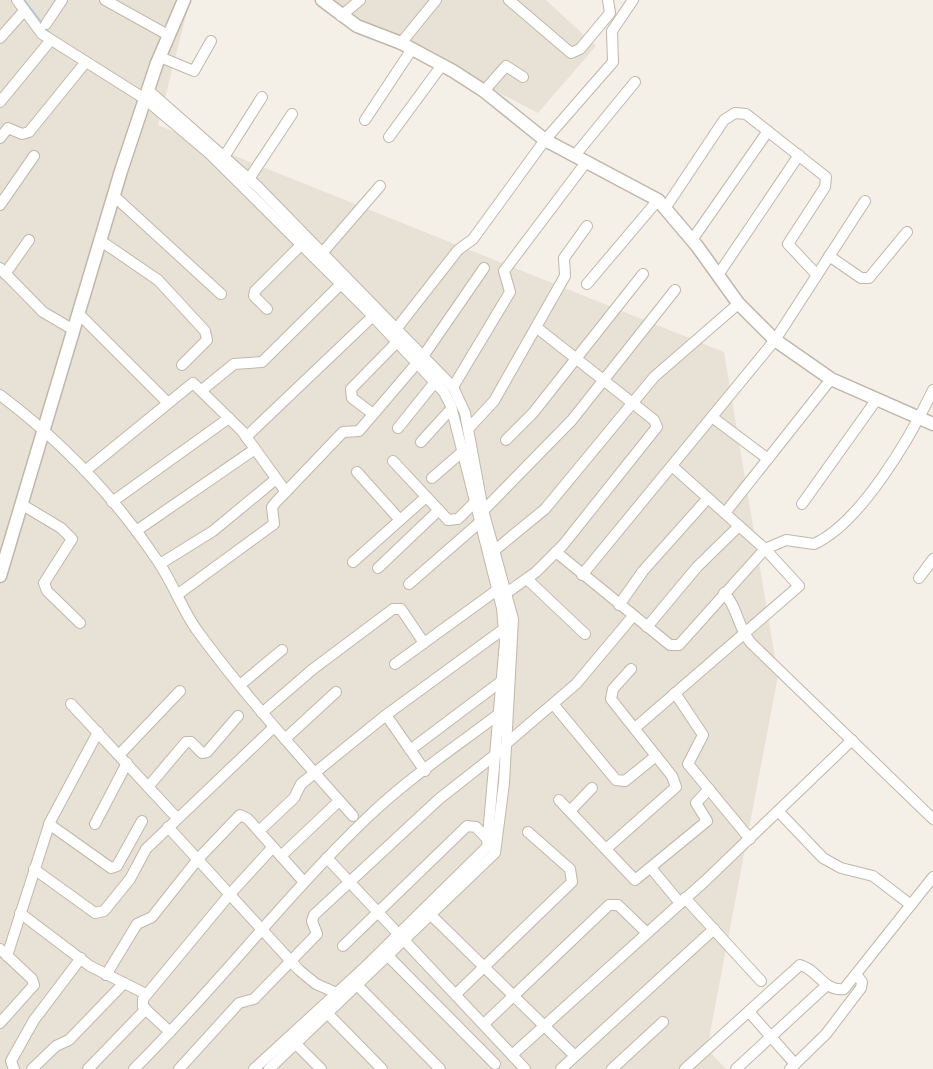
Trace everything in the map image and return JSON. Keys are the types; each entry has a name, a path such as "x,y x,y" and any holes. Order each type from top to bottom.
{"street":[{"path":"17,0 33,25 50,41 85,63 146,94 224,157 397,328 421,359 452,409 479,523 503,591 505,628 500,713 503,748 489,841 481,856 401,939 341,995 254,1069"},
{"path":"47,24 62,0"},
{"path":"105,0 168,35"},
{"path":"0,576 72,329 146,94 184,0"},
{"path":"322,0 363,29 407,46 442,65 484,91 545,140 662,204 692,240 738,304 775,340 831,379 933,424"},
{"path":"341,16 360,0"},
{"path":"365,120 436,0"},
{"path":"509,0 571,53 580,49 610,13 608,0"},
{"path":"397,328 458,250 473,239 545,140 613,62 612,31 633,0"},
{"path":"0,38 24,11"},
{"path":"0,102 50,41"},
{"path":"160,57 194,71 211,41"},
{"path":"0,138 8,128 22,134 29,132 85,63"},
{"path":"389,137 442,65"},
{"path":"484,91 506,66 523,77"},
{"path":"453,387 510,292 505,271 635,82"},
{"path":"146,94 302,244 397,342 453,387 461,402 468,429 484,511 514,636 495,853 432,916 401,939 389,957 358,986 341,995 328,1014 269,1069"},
{"path":"224,157 262,97"},
{"path":"249,179 292,114"},
{"path":"587,284 662,204 729,116 746,114 822,172 827,182 788,244 817,275"},
{"path":"692,240 768,131"},
{"path":"718,275 799,155"},
{"path":"0,205 34,156"},
{"path":"323,252 380,186"},
{"path":"114,196 221,294"},
{"path":"582,575 775,340 865,201"},
{"path":"468,429 494,401 565,276 564,258 587,226"},
{"path":"829,256 861,278 869,278 907,232"},
{"path":"29,240 3,271 49,318 72,329"},
{"path":"101,241 158,280 205,331 207,340 182,365"},
{"path":"267,309 254,296 255,291 302,244"},
{"path":"177,594 274,524 272,507 343,432 356,432 373,414 421,359 484,268"},
{"path":"506,440 576,359 643,274"},
{"path":"202,390 234,364 262,362 341,284"},
{"path":"484,511 560,434 675,290"},
{"path":"495,550 545,509 654,377 738,304"},
{"path":"78,313 167,402"},
{"path":"246,437 373,316"},
{"path":"395,664 503,591 527,579 556,552 655,431 654,420 602,382 536,327"},
{"path":"373,414 352,398 351,389 397,342"},
{"path":"725,513 831,379"},
{"path":"398,428 435,382"},
{"path":"85,471 189,384 196,383 246,437 286,492"},
{"path":"556,552 670,645 679,645 765,549 786,540 814,544 844,525 919,418 933,390"},
{"path":"0,395 43,428 112,502 160,564 194,626 262,713 353,816"},
{"path":"802,504 877,399"},
{"path":"421,442 452,409"},
{"path":"712,417 768,458"},
{"path":"112,502 229,418"},
{"path":"136,531 255,449"},
{"path":"432,478 462,452"},
{"path":"393,461 448,520 455,521 474,503"},
{"path":"635,728 799,586 765,549 672,466"},
{"path":"357,472 400,520"},
{"path":"160,564 213,531 276,479"},
{"path":"353,562 426,497"},
{"path":"619,605 643,571 708,498"},
{"path":"21,504 61,528 72,539 44,583 47,591 80,623"},
{"path":"378,568 439,510"},
{"path":"409,584 479,523"},
{"path":"647,627 697,567 739,526"},
{"path":"919,578 931,565"},
{"path":"527,579 585,634"},
{"path":"724,593 733,602 744,635 933,819"},
{"path":"262,713 322,662 393,609 401,609 425,643"},
{"path":"179,1069 239,1003 254,999 317,934 312,921 314,915 351,884 439,799 554,705 576,684 633,616"},
{"path":"259,831 294,797 301,784 386,715 505,628"},
{"path":"240,685 282,650"},
{"path":"606,849 676,787 673,776 611,699 611,693 631,668"},
{"path":"410,750 503,680"},
{"path":"119,755 180,691"},
{"path":"285,739 336,692"},
{"path":"674,693 704,735 702,743 688,761 750,839"},
{"path":"71,704 177,818"},
{"path":"554,705 616,780 625,781 656,756"},
{"path":"134,1069 327,858 394,793 500,713"},
{"path":"386,715 425,771"},
{"path":"148,787 186,742 191,742 202,753 207,752 238,716"},
{"path":"34,869 99,914 127,884 146,849 274,727"},
{"path":"0,1023 34,985 32,979 2,953 20,913 50,824 98,732"},
{"path":"512,1055 750,839 852,740"},
{"path":"95,824 127,763"},
{"path":"570,811 592,788"},
{"path":"559,800 633,880 706,821 696,803 709,789"},
{"path":"281,856 340,801"},
{"path":"779,812 823,858 841,867 873,876 911,905"},
{"path":"106,975 137,924 152,917 198,859 240,815 259,831 304,882"},
{"path":"50,824 111,868 117,866 142,821"},
{"path":"343,946 470,825 489,841"},
{"path":"168,827 291,961 316,984 341,995"},
{"path":"456,994 572,882 570,869 528,832"},
{"path":"170,1032 146,1009 142,1002 146,994 273,847"},
{"path":"327,858 525,1069"},
{"path":"651,868 714,929 761,981"},
{"path":"685,1069 800,965 827,985 844,989 933,877"},
{"path":"484,1024 609,905 618,905 646,932"},
{"path":"20,913 106,975 146,994"},
{"path":"432,916 575,1056"},
{"path":"561,1069 714,929"},
{"path":"389,957 495,1064"},
{"path":"14,1069 11,1061 26,1033 81,958"},
{"path":"750,1013 773,1037 792,1066 826,1034 861,988 862,982 856,974"},
{"path":"32,1069 56,1046 69,1040 124,983"},
{"path":"736,1069 827,985"},
{"path":"358,986 440,1069"},
{"path":"88,1069 146,1009"},
{"path":"328,1014 382,1069"},
{"path":"612,1069 663,1022"},
{"path":"296,1044 321,1069"}],"shaded area":[{"path":"0,0 190,0 158,125 724,352 778,676 707,1049 726,1069 0,1069"},
{"path":"331,0 546,0 596,46 538,113 343,12"}],"waterway":[{"path":"24,0 49,33"},
{"path":"257,194 270,206"},
{"path":"498,790 500,769"}]}
